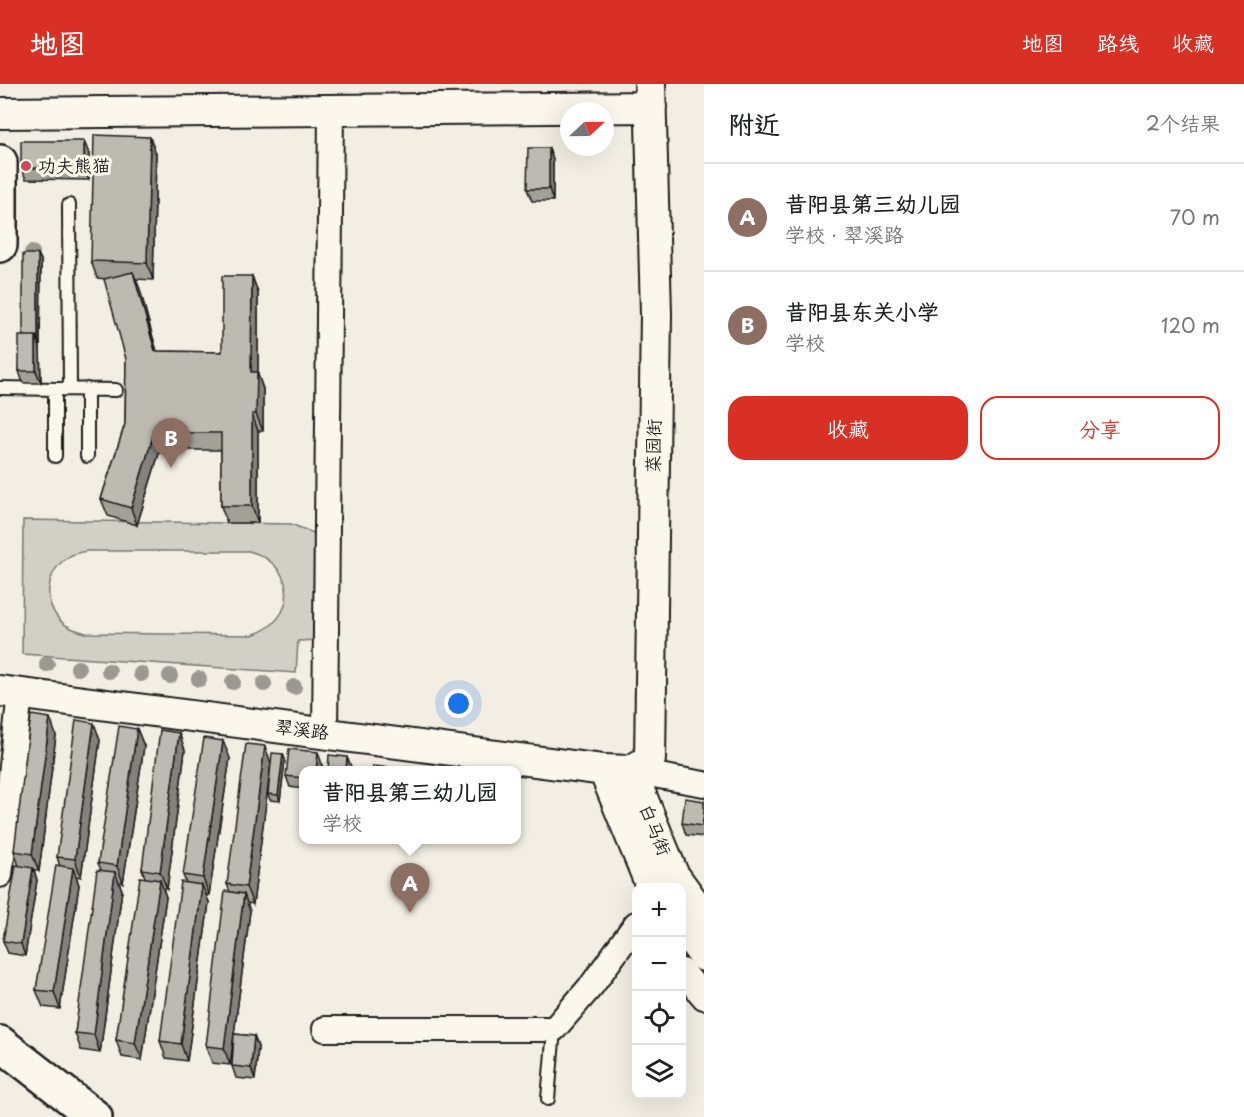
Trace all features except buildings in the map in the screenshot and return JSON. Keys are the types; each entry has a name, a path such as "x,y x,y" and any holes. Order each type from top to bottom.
{"main road":[{"path":"0,162 0,245"},
{"path":"0,1043 95,1117"},
{"path":"0,1069 65,1117"}],"street":[{"path":"0,113 331,110 650,96"},
{"name":"菜园街","path":"617,770 650,759 656,314 650,96"},
{"path":"325,733 331,110"},
{"path":"0,875 10,692"},
{"name":"翠溪路","path":"10,692 617,770"},
{"path":"617,770 704,784"},
{"name":"白马街","path":"617,770 651,883"},
{"name":"白马街","path":"617,770 696,915 704,956"},
{"path":"325,1029 554,1029 592,985 632,930"},
{"path":"686,977 704,997"}],"lane":[{"path":"69,205 70,389"},
{"path":"0,388 116,390"},
{"path":"55,388 55,456"},
{"path":"87,389 87,456"},
{"path":"548,1099 554,1029"}],"shaded area":[{"path":"23,520 291,524 316,534 317,640 298,641 296,673 22,654","holes":["87,551 249,551 265,558 276,568 284,579 286,592 285,605 279,617 268,628 252,635 86,633 64,624 53,611 50,603 49,587 54,572 65,559 78,553"]}],"place":[{"name":"功夫熊猫","path":"26,166"},
{"name":"昔阳县东关小学","path":"171,468"},
{"name":"昔阳县第三幼儿园","path":"410,913"}]}
